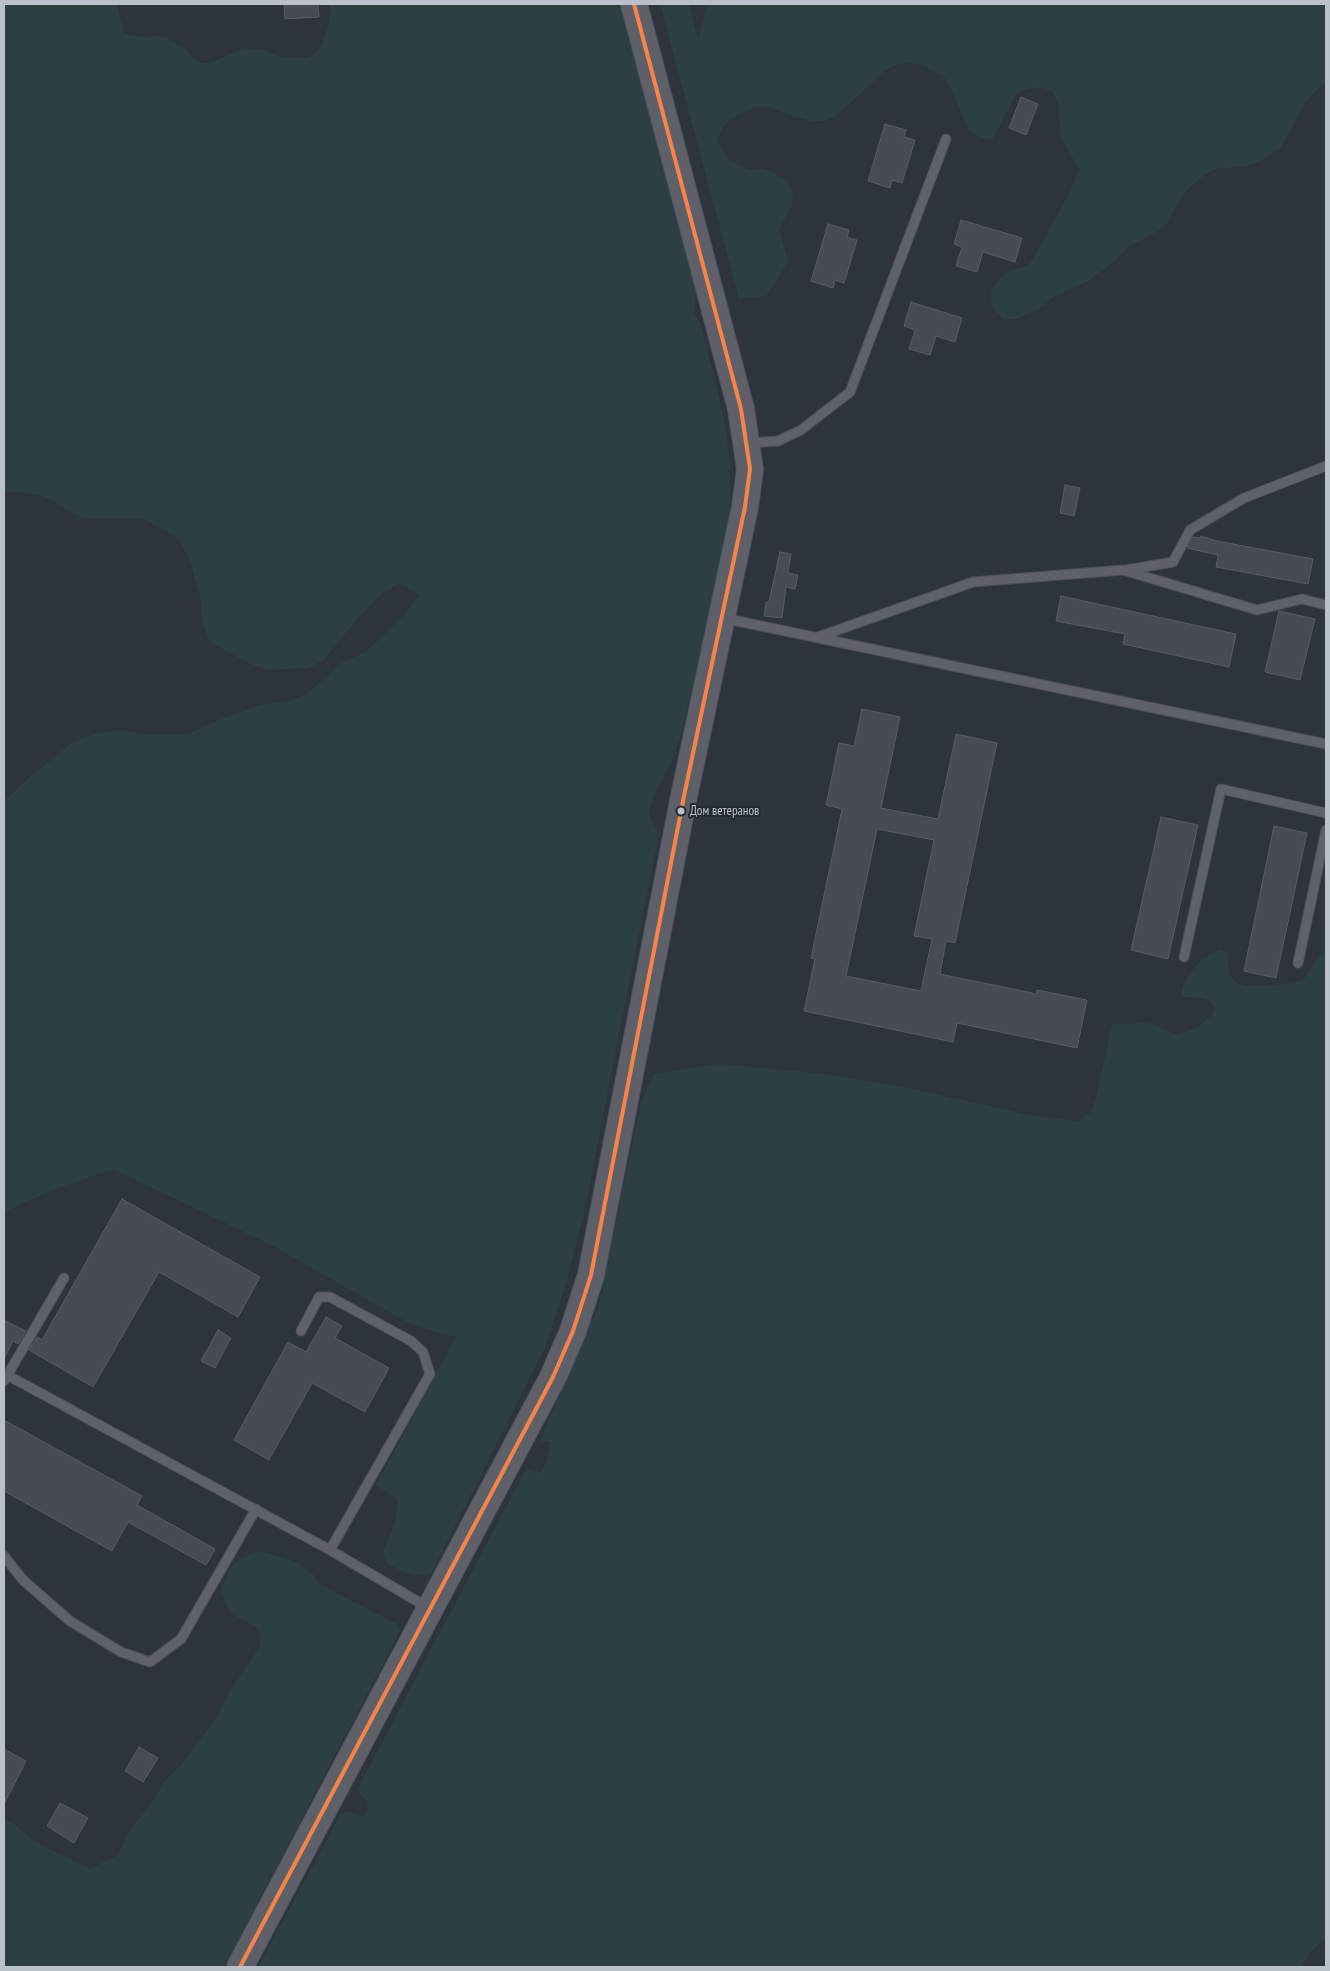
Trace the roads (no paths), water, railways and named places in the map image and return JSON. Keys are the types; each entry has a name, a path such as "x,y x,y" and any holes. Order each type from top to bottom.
{"main road":[{"path":"240,1967 553,1377 573,1331 591,1275 684,796 745,507 750,469 748,443 741,409 634,4"}],"lane":[{"path":"748,443 778,441 801,430 850,392 946,139"},
{"path":"818,637 973,582 1123,570 1173,562 1190,530 1244,498 1326,466"},
{"path":"1123,570 1258,610 1302,599 1326,605"},
{"path":"721,618 1326,744"},
{"path":"1184,958 1221,789 1326,813"},
{"path":"1298,964 1326,830"},
{"path":"64,1278 5,1378 256,1509 430,1609"},
{"path":"301,1331 318,1296 330,1297 411,1340 423,1352 430,1374 330,1550"},
{"path":"4,1556 23,1580 70,1621 121,1652 150,1662 181,1639 256,1509"}],"place":[{"name":"Дом ветеранов","path":"681,811"}]}
